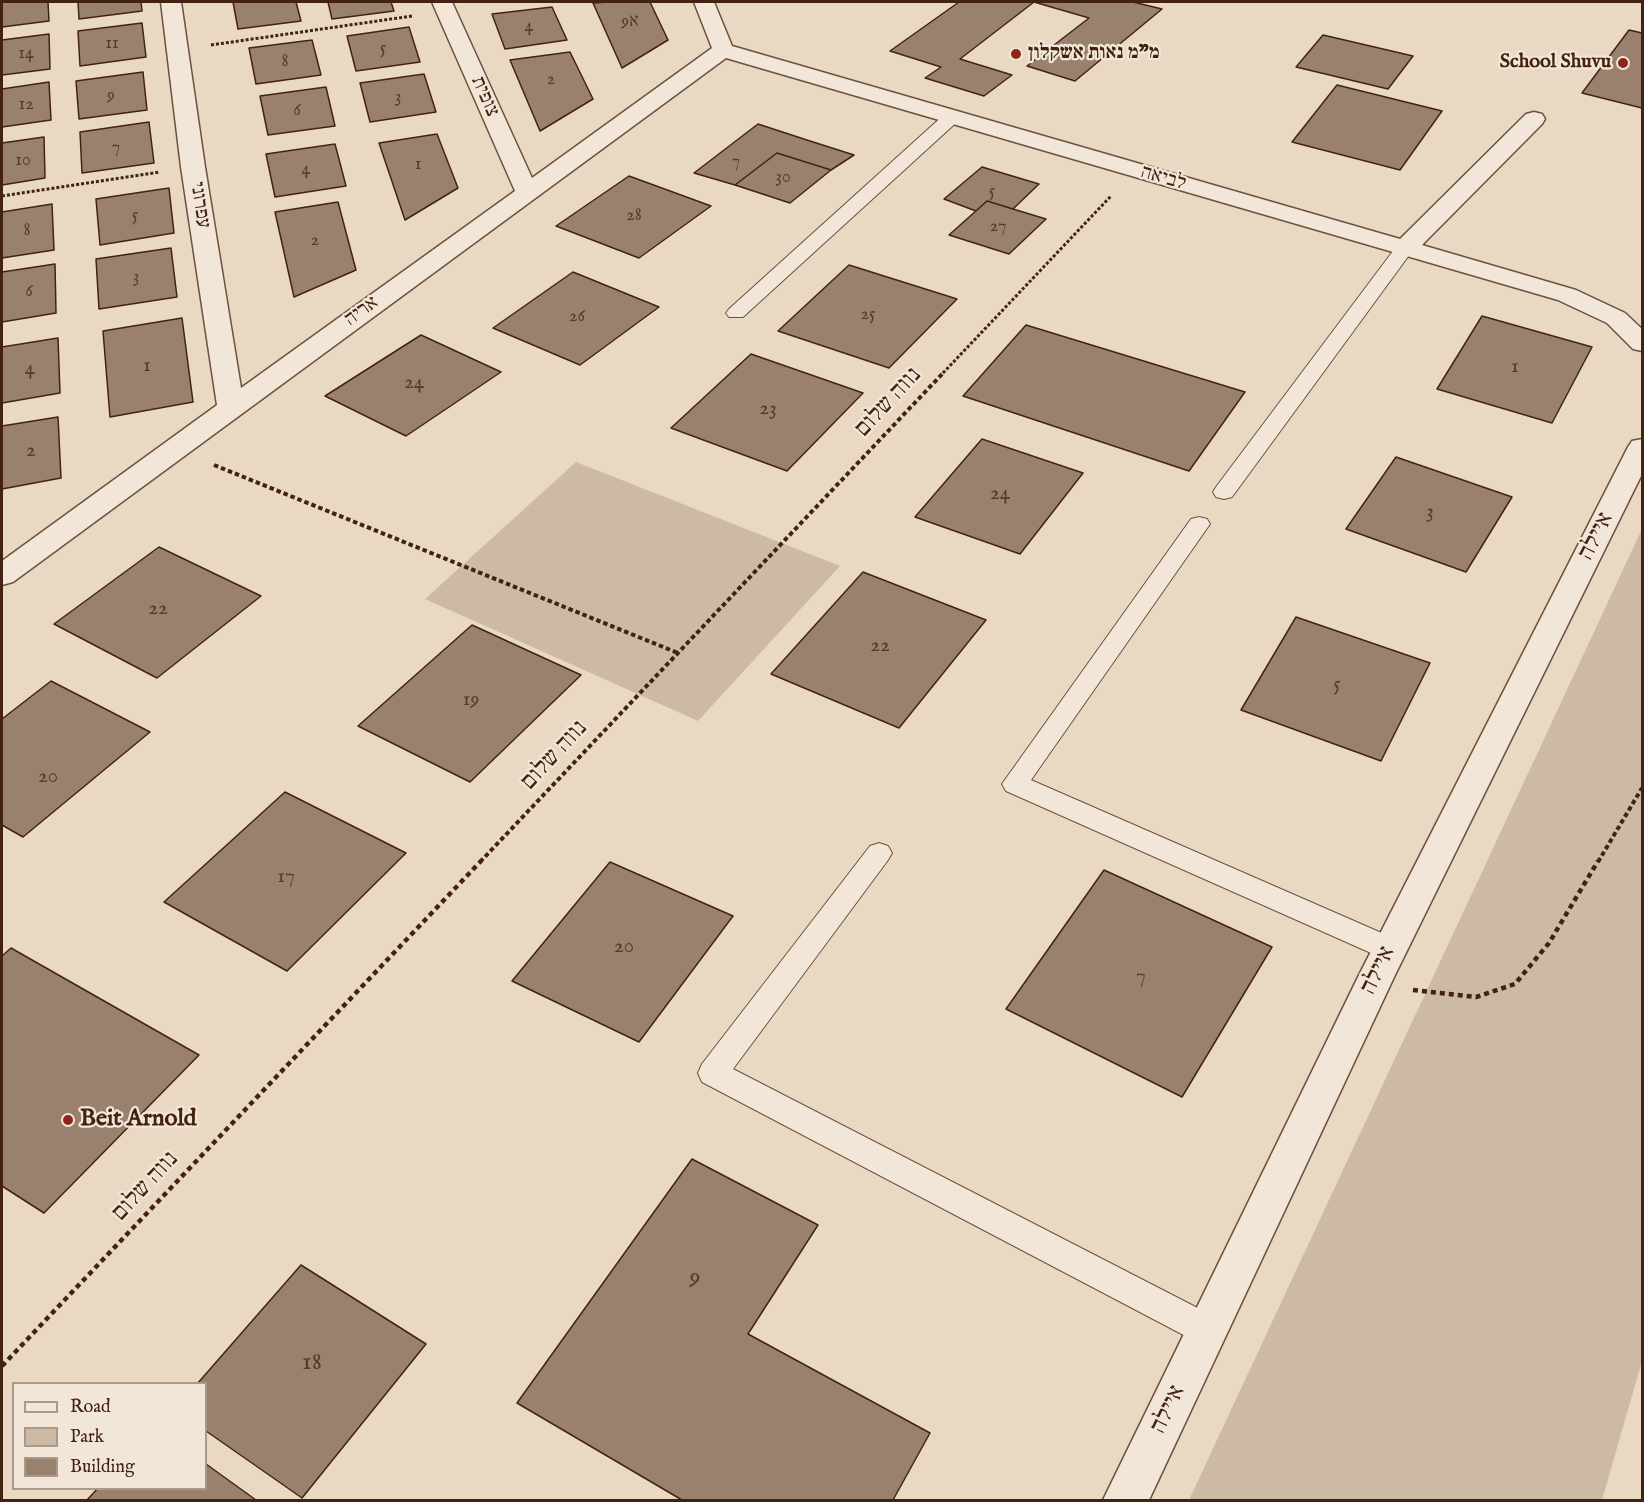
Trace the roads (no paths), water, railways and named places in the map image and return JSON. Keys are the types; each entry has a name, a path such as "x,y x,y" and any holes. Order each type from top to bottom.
{"street":[{"name":"עפרוני","path":"171,2 193,167 231,408"},
{"path":"704,2 723,50"},
{"name":"צופית","path":"444,6 527,192"},
{"name":"לביאה","path":"723,50 1567,295 1616,318 1642,343"},
{"name":"אריה","path":"2,575 723,50"},
{"path":"1406,247 1534,119"},
{"name":"איילה","path":"1126,1500 1383,962 1642,447"}],"lane":[{"path":"736,314 952,117"},
{"path":"1224,492 1406,247"},
{"path":"1199,524 1015,784 1383,962"},
{"path":"879,853 713,1073 1207,1330"}],"place":[{"name":"מ\"מ נאות אשקלון","path":"1016,54"},
{"name":"School Shuvu","path":"1623,63"},
{"name":"Beit Arnold","path":"68,1120"}]}
